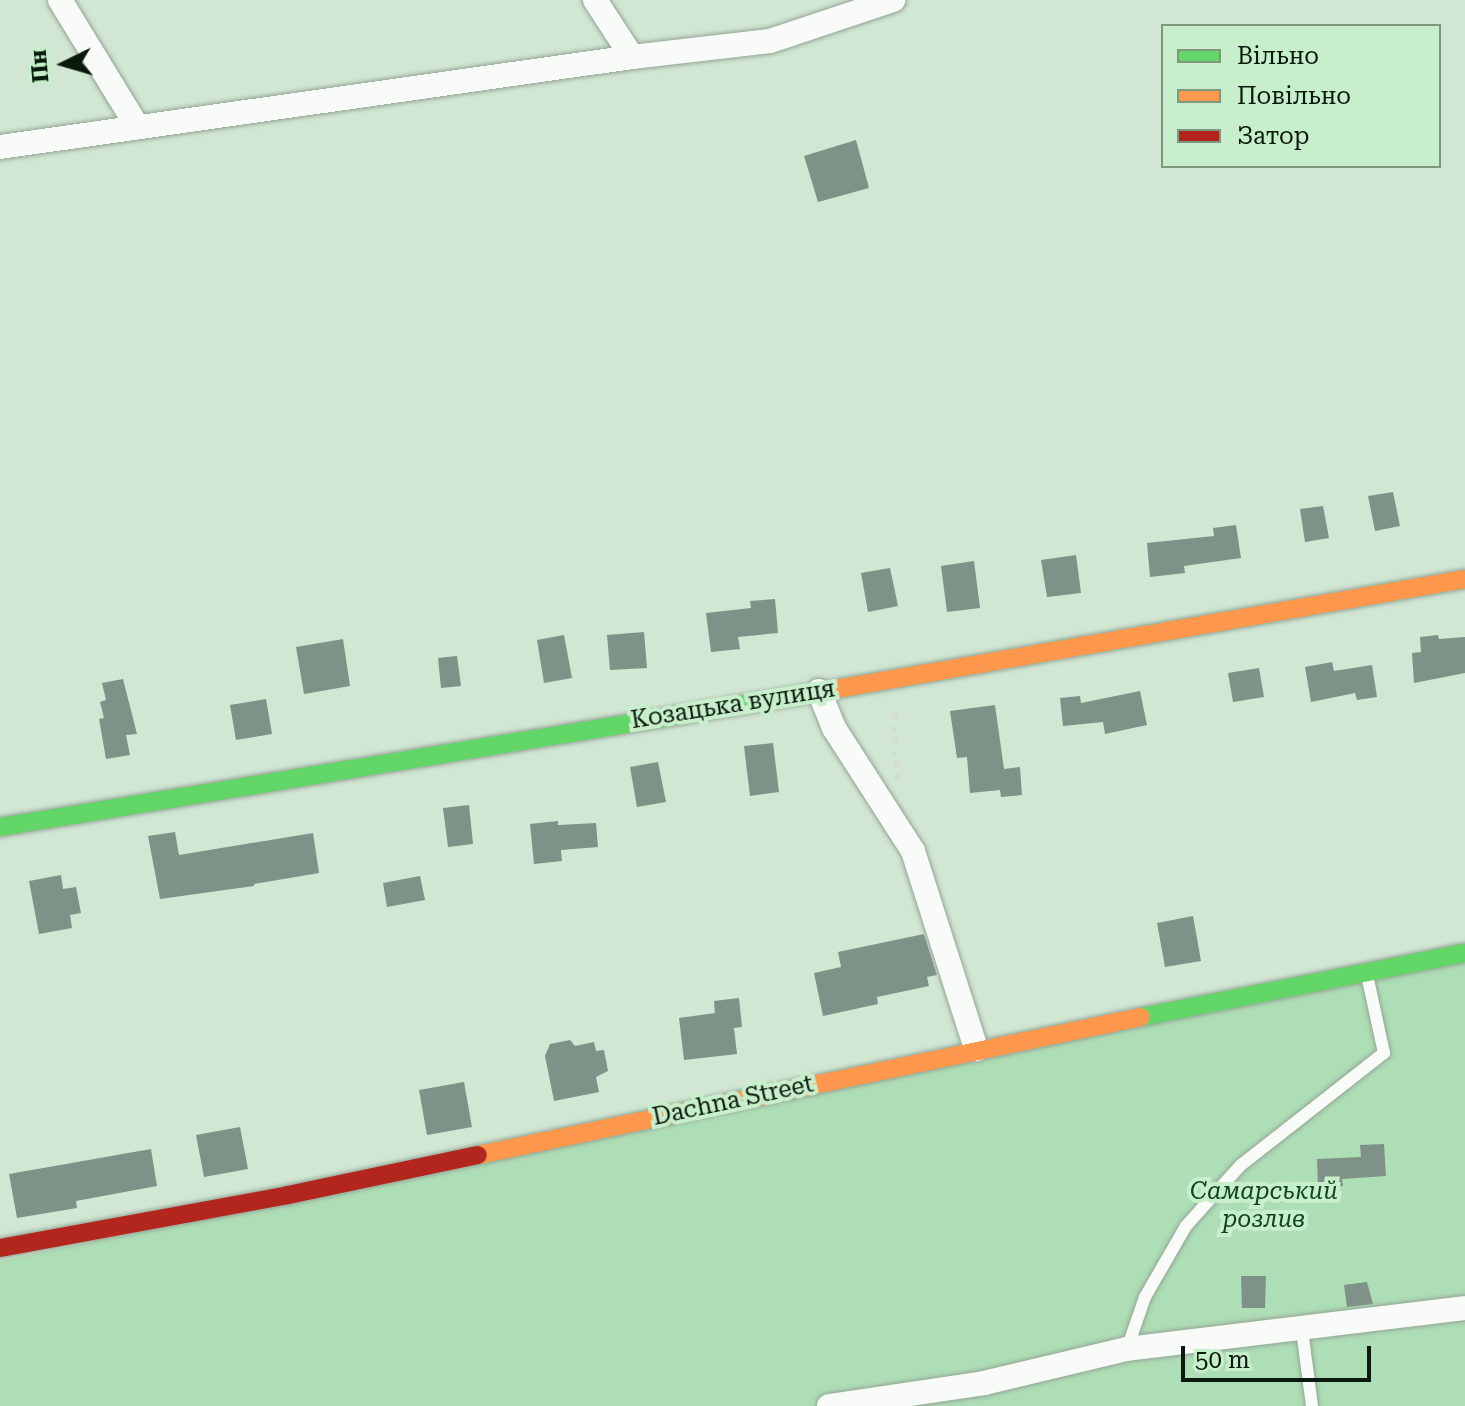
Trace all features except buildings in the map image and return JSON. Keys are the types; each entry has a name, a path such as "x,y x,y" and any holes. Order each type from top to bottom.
{"street":[{"path":"60,0 137,126"},
{"path":"595,0 632,57"},
{"path":"0,147 632,57 770,41 893,0"},
{"name":"Козацька вулиця","path":"0,827 819,691 1465,579"},
{"path":"819,691 834,728 893,815 913,851 976,1049"},
{"name":"Dachna Street","path":"0,1248 288,1195 976,1049 1367,975 1465,953"},
{"path":"829,1406 984,1383 1127,1349 1465,1308"}],"lane":[{"path":"1127,1349 1145,1297 1186,1226 1241,1165 1384,1053 1367,975"},
{"path":"1302,1330 1312,1406"}],"path":[{"path":"893,815 897,782 894,716 916,674"}],"green space":[{"name":"Самарський розлив","path":"1465,958 1465,1406 0,1406 0,1261"}],"traffic: fast":[{"path":"0,827 802,695"},
{"path":"1141,1017 1465,953"}],"traffic: slow":[{"path":"802,695 1465,579"},
{"path":"478,1155 1141,1017"}],"traffic: jam":[{"path":"0,1248 288,1195 478,1155"}]}
